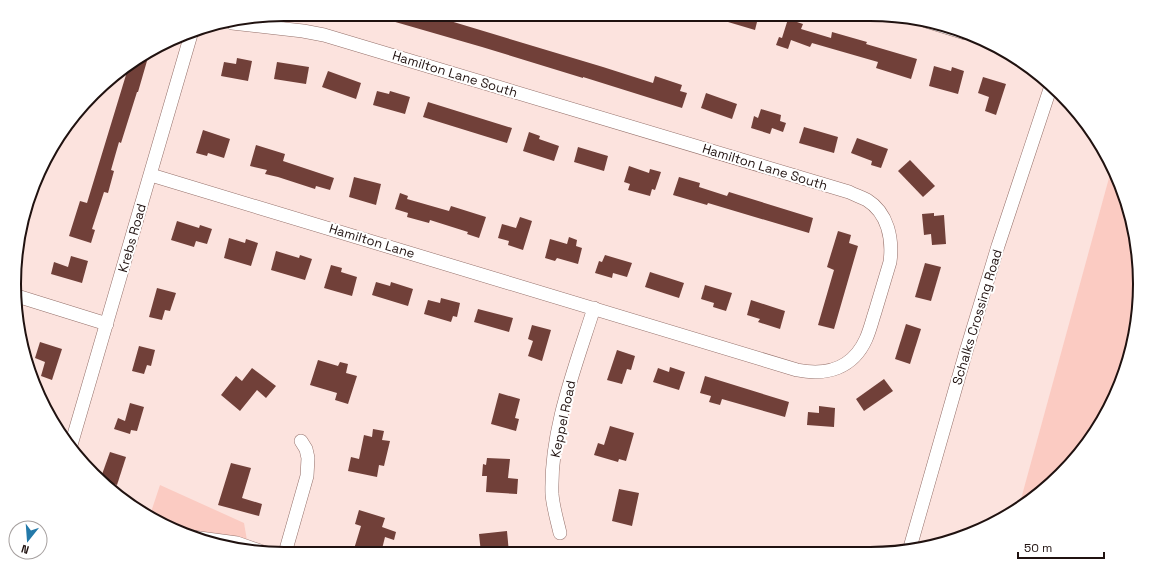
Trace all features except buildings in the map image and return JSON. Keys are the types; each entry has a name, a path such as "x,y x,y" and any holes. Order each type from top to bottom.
{"street":[{"name":"Hamilton Lane South","path":"246,24 324,35 849,192 867,200 878,210 886,223 891,238 892,250 890,262 867,338 856,354 848,362 830,370 819,372 797,370 594,308"},
{"name":"Krebs Road","path":"73,441 190,38"},
{"name":"Schalks Crossing Road","path":"911,544 998,246 1049,92"},
{"name":"Hamilton Lane","path":"151,175 594,308"},
{"path":"22,297 107,324"},
{"name":"Keppel Road","path":"560,533 552,496 553,468 556,446 568,387 594,308"},
{"path":"287,547 307,476 308,458 301,441"}],"shaded area":[{"path":"1110,176 1124,216 1131,250 1133,284 1131,318 1124,352 1113,385 1098,416 1089,430 1056,470 1021,500"},
{"path":"160,485 244,523 248,545 199,533 151,511"}]}
